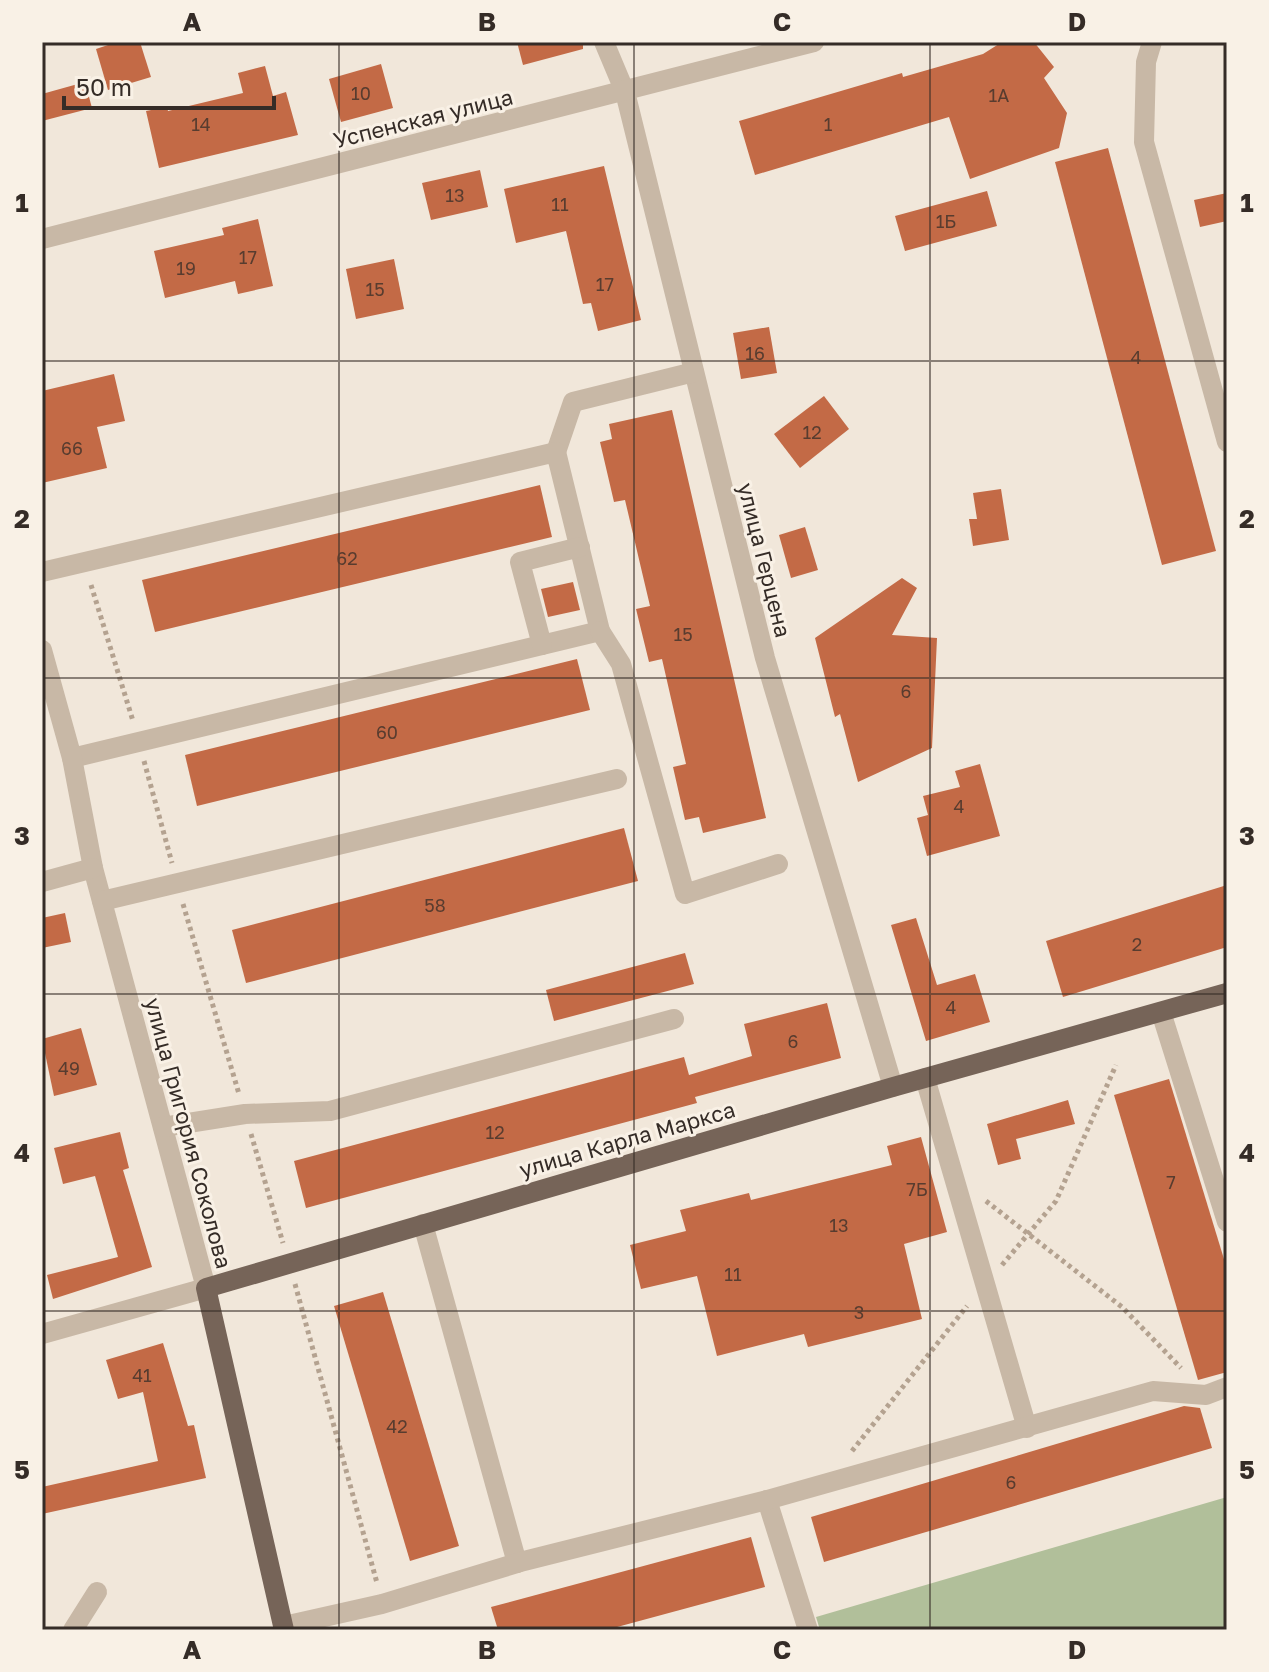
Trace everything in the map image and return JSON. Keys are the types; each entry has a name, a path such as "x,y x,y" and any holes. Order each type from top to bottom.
{"main road":[{"name":"улица Карла Маркса","path":"206,1288 893,1087 1227,993"},
{"name":"улица Григория Соколова","path":"206,1288 284,1628"}],"street":[{"name":"улица Герцена","path":"604,42 625,92 765,658 893,1087"},
{"name":"Успенская улица","path":"42,239 814,42"},
{"path":"1152,42 1146,62 1144,142 1227,442"},
{"path":"694,372 573,402 556,452 600,631 621,664 685,894 778,864"},
{"path":"42,572 556,452"},
{"path":"542,645 520,562 580,547"},
{"path":"72,758 600,631"},
{"name":"улица Григория Соколова","path":"42,650 72,758 93,868 206,1288"},
{"path":"102,901 617,779"},
{"path":"42,882 93,868"},
{"path":"1161,1012 1227,1222"},
{"path":"163,1127 245,1114 330,1111 674,1019"},
{"path":"925,1078 1027,1428"},
{"path":"423,1224 517,1563"},
{"name":"улица Карла Маркса","path":"42,1334 206,1288"},
{"path":"284,1628 382,1604 517,1563 767,1500 1153,1391 1206,1395 1227,1387"},
{"path":"767,1500 808,1630"},
{"path":"73,1630 97,1592"}],"path":[{"path":"953,1176 1122,1307 1206,1395"},
{"path":"294,1280 378,1585"}],"green space":[{"path":"1227,1497 1227,1630 820,1630 816,1617"}],"building":[{"path":"117,42 140,42 151,77 108,90 96,49"},
{"path":"517,42 583,42 583,49 523,65"},
{"path":"1002,42 1034,42 1054,67 1044,78 1067,113 1059,148 970,179 949,117 755,175 739,121 902,73 903,77 983,54"},
{"path":"381,64 393,108 341,122 329,79"},
{"path":"265,66 273,96 286,92 298,135 159,168 146,111 167,107 168,111 243,93 238,73"},
{"path":"85,82 92,108 42,121 42,94"},
{"path":"1108,148 1216,551 1162,565 1055,162"},
{"path":"604,166 641,320 598,331 591,303 583,304 566,231 516,243 504,189"},
{"path":"480,170 488,207 431,220 422,183"},
{"path":"987,191 997,226 905,251 895,216"},
{"path":"1227,193 1227,221 1200,227 1194,200"},
{"path":"258,219 273,286 238,294 235,281 165,298 154,251 224,235 222,228"},
{"path":"394,259 404,309 356,319 346,269"},
{"path":"769,327 777,373 741,379 733,333"},
{"path":"114,374 125,421 97,427 107,468 42,483 42,391"},
{"path":"824,396 849,429 800,468 774,434"},
{"path":"672,410 766,818 703,833 699,817 685,820 673,767 686,764 662,659 649,662 636,609 650,606 625,500 614,502 600,442 612,439 609,424"},
{"path":"540,485 552,537 155,632 142,580"},
{"path":"1001,489 1009,540 973,546 969,519 977,519 973,493"},
{"path":"805,527 818,570 791,578 779,535"},
{"path":"902,578 917,588 892,635 937,638 932,748 858,782 840,714 835,717 815,638"},
{"path":"573,582 580,610 548,617 541,589"},
{"path":"577,659 590,710 197,806 185,755"},
{"path":"980,764 1000,836 927,856 917,818 928,815 923,796 960,787 955,771"},
{"path":"624,828 638,881 246,983 232,930"},
{"path":"1227,885 1227,947 1063,997 1046,941"},
{"path":"65,913 71,942 42,948 42,918"},
{"path":"916,918 937,985 975,974 990,1022 926,1041 891,925"},
{"path":"685,953 694,984 554,1021 546,990"},
{"path":"827,1003 841,1058 695,1097 697,1103 306,1208 294,1161 684,1057 689,1075 752,1056 744,1024"},
{"path":"81,1028 97,1085 54,1096 42,1039"},
{"path":"1169,1079 1227,1269 1227,1372 1198,1380 1114,1095"},
{"path":"1068,1100 1075,1124 1016,1139 1021,1159 998,1165 987,1124"},
{"path":"120,1132 129,1168 123,1170 152,1267 53,1299 47,1275 118,1257 95,1176 63,1184 54,1148"},
{"path":"921,1137 947,1232 904,1244 922,1319 808,1347 804,1334 717,1356 697,1276 641,1289 630,1245 686,1231 680,1210 749,1193 751,1200 892,1165 887,1146"},
{"path":"383,1292 459,1546 410,1561 334,1306"},
{"path":"163,1343 188,1426 194,1425 206,1478 42,1514 42,1487 158,1461 143,1392 118,1399 106,1360"},
{"path":"1184,1406 1200,1408 1212,1448 824,1562 811,1517"},
{"path":"751,1537 765,1587 606,1630 498,1630 491,1607"}]}
